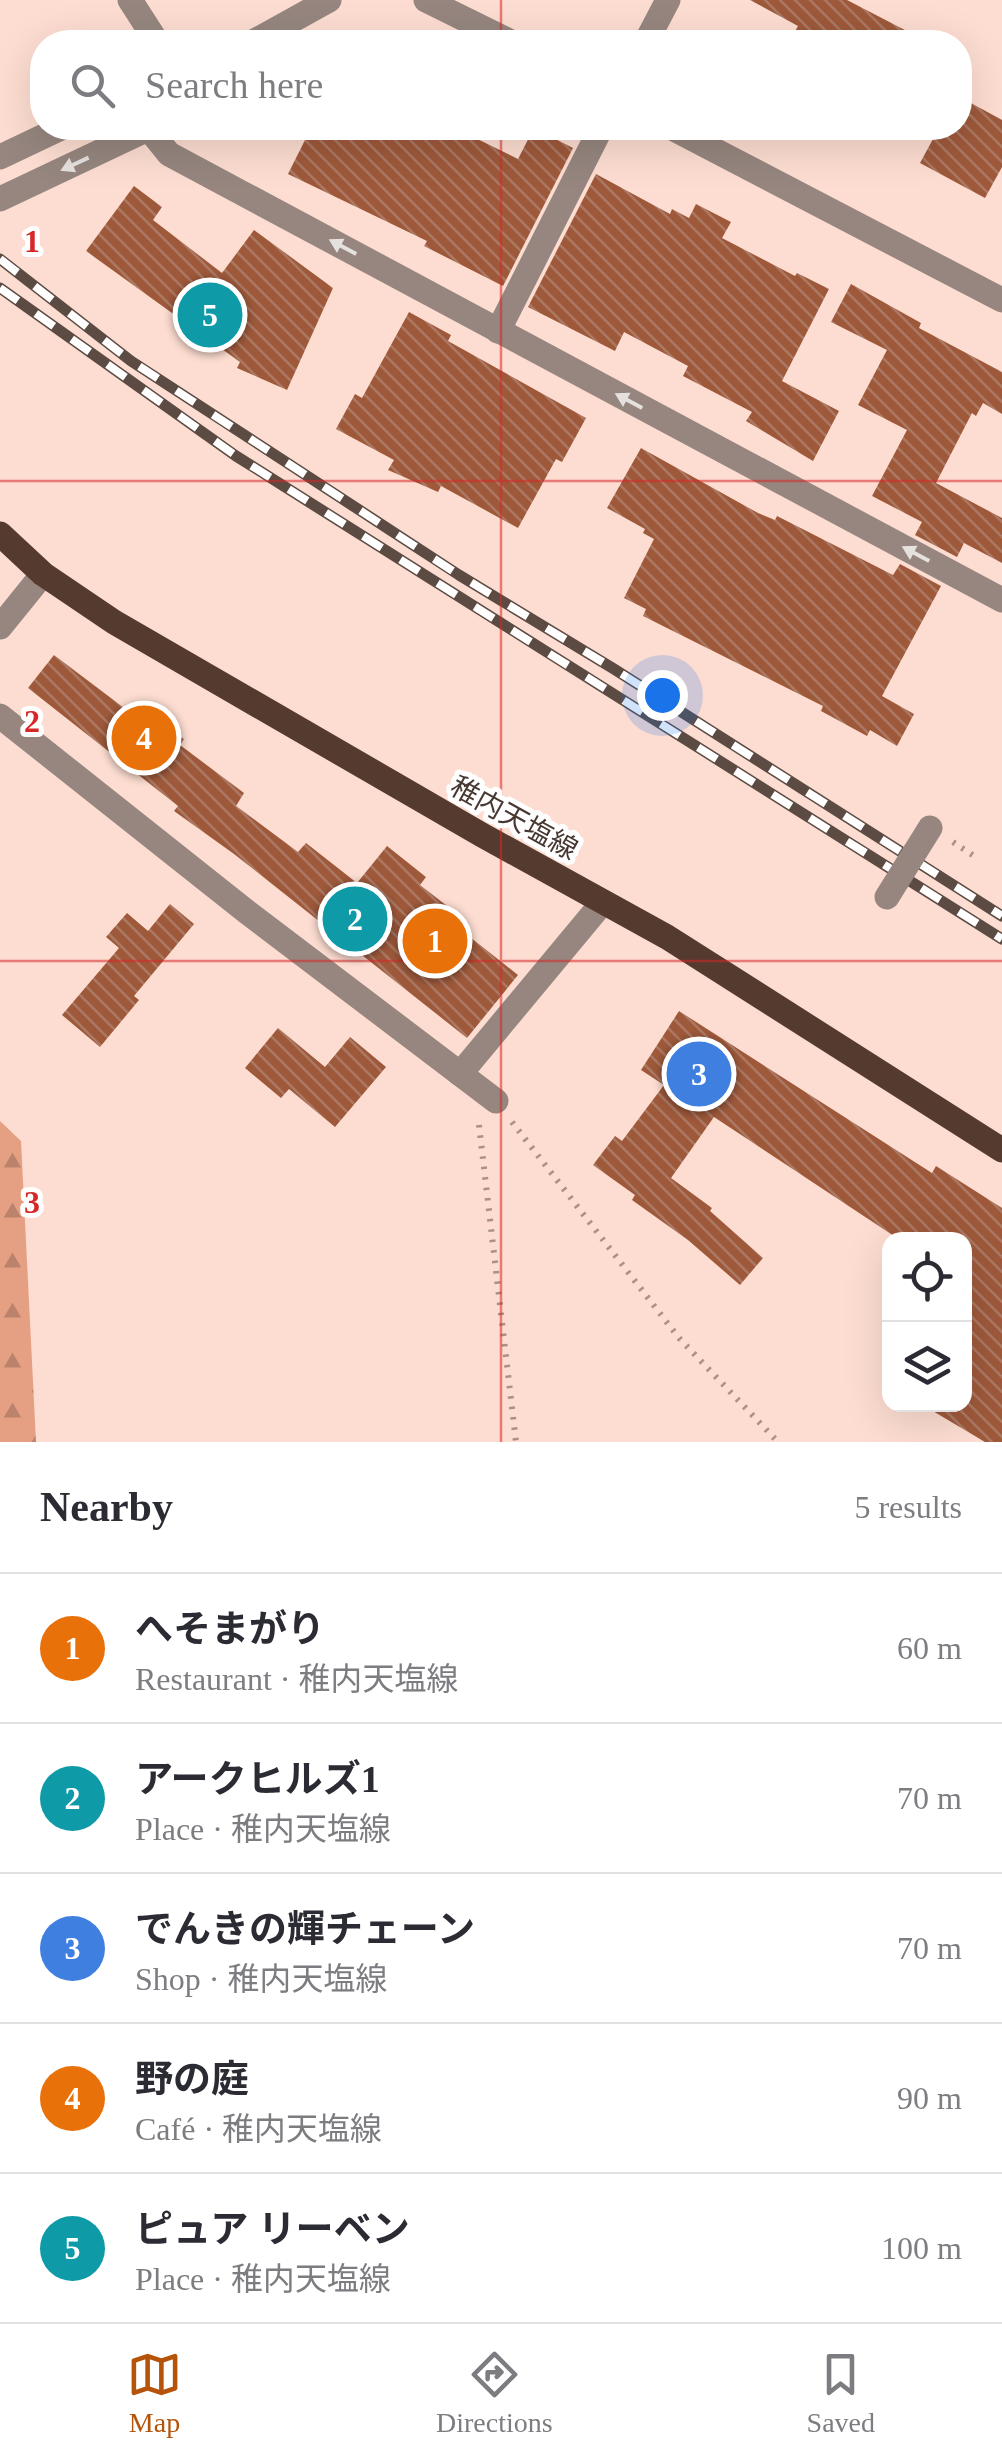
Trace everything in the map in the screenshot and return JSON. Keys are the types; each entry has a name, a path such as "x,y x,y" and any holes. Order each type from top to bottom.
{"main road":[{"name":"稚内天塩線","path":"0,534 43,574 114,622 667,936 1002,1150"}],"street":[{"path":"130,0 149,30"},
{"path":"274,30 328,0"},
{"path":"426,0 486,30"},
{"path":"652,30 668,0"},
{"path":"0,157 36,140"},
{"path":"0,199 124,140"},
{"path":"158,140 169,154 1000,593"},
{"path":"498,330 596,140"},
{"path":"695,140 1002,300"},
{"path":"0,626 43,574"},
{"path":"0,716 496,1102"},
{"path":"887,896 930,828"},
{"path":"467,1079 603,902"}],"path":[{"path":"467,1079 516,1442"},
{"path":"496,1102 679,1338 778,1442"}],"green space":[{"path":"0,1121 21,1141 36,1442 0,1442"}],"building":[{"path":"750,0 847,0 905,30 796,30 798,26"},
{"path":"972,104 1002,120 1002,167 985,198 920,163 932,140 972,140"},
{"path":"305,140 479,140 518,159 528,140 557,140 573,148 503,286 424,246 427,241 288,174"},
{"path":"596,174 670,214 672,209 689,218 696,204 731,222 722,238 829,289 782,381 839,411 813,461 746,421 752,412 683,376 688,366 624,332 615,351 528,307"},
{"path":"134,186 162,207 153,220 222,273 254,230 333,288 287,390 237,368 240,362 86,251"},
{"path":"851,284 921,323 919,328 1002,372 1002,414 983,403 976,416 972,413 936,483 1002,518 1002,563 964,543 957,557 915,535 922,522 872,496 907,430 858,405 887,350 831,322"},
{"path":"409,312 451,335 448,341 586,418 562,462 556,459 518,528 441,486 438,492 388,470 394,460 336,429 355,394 362,398"},
{"path":"641,448 758,513 775,520 777,516 893,575 900,564 941,586 882,696 914,714 897,746 870,730 867,736 821,711 823,706 643,616 646,609 624,598 654,539 643,533 645,529 607,508"},
{"path":"54,655 136,717 143,707 184,739 180,745 244,793 236,806 298,852 306,843 357,883 387,846 426,877 420,885 464,919 459,924 470,937 518,975 467,1038 174,811 178,806 28,688"},
{"path":"170,904 194,924 134,996 139,1000 100,1047 62,1015 119,948 106,937 127,913 148,931"},
{"path":"679,1011 932,1173 936,1166 1002,1208 1002,1442 985,1442 934,1412 972,1412 972,1232 888,1232 714,1117 671,1178 712,1208 710,1211 763,1258 740,1285 688,1240 632,1200 635,1195 593,1165 615,1136 622,1141 664,1085 641,1070"},
{"path":"278,1028 325,1067 350,1037 386,1067 335,1127 289,1089 281,1098 245,1068"}],"railway":[{"path":"0,259 131,361 459,575 1002,916"},
{"path":"0,288 236,456 1002,939"}],"place":[{"name":"ピュア リーベン","path":"210,315"},
{"name":"野の庭","path":"144,738"},
{"name":"アークヒルズ1","path":"355,919"},
{"name":"へそまがり","path":"435,941"},
{"name":"でんきの輝チェーン","path":"699,1074"}]}
